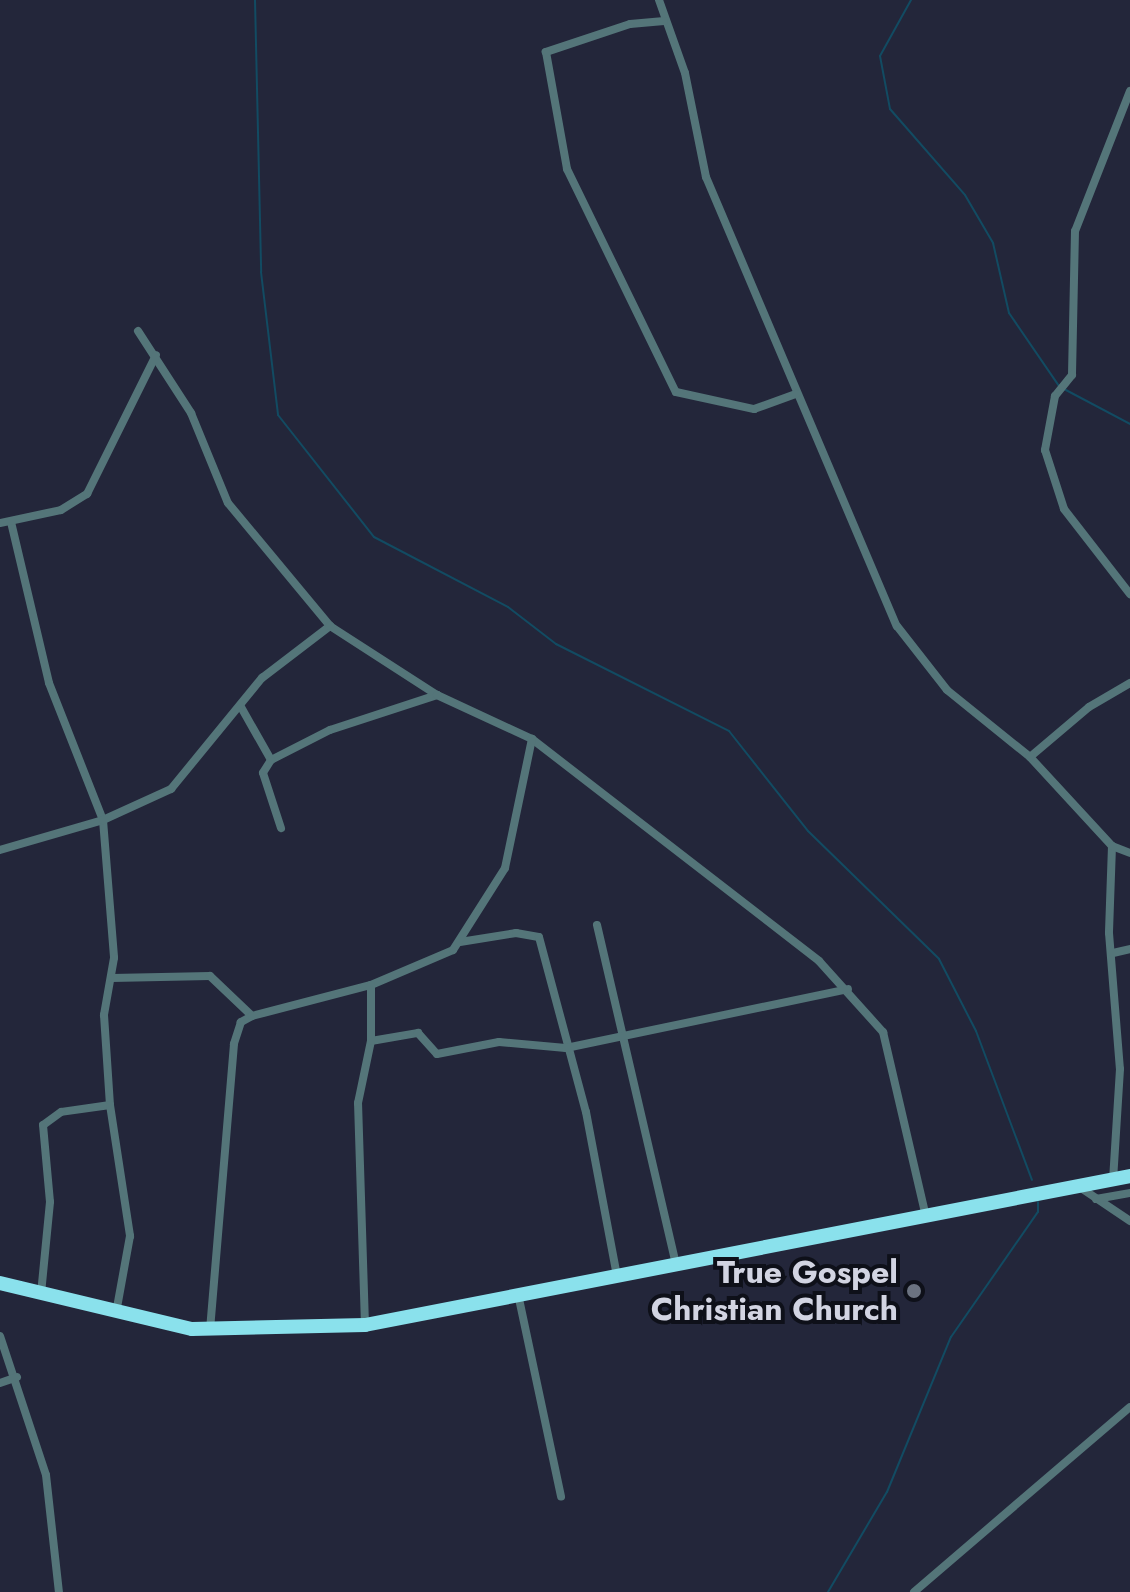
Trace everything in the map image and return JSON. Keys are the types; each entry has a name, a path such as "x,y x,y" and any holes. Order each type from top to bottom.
{"highway":[{"path":"0,1283 116,1314 210,1330 365,1325 1130,1176"}],"street":[{"path":"659,0 685,73 706,177 897,626 947,690 1030,757 1112,846 1130,853"},
{"path":"664,21 630,24 546,52 567,169 676,392 754,409 796,394"},
{"path":"1130,91 1075,231 1072,375 1055,396 1045,450 1076,529 1130,594"},
{"path":"138,331 191,413 228,503 330,626 437,695 532,739 786,930 848,989 883,1032 926,1217"},
{"path":"0,523 61,510 87,494 156,355"},
{"path":"11,522 49,683 103,820 112,978 104,1015 110,1105 130,1236 116,1314"},
{"path":"0,850 103,820 171,789 262,678 330,626"},
{"path":"1030,757 1089,707 1130,683"},
{"path":"281,828 263,773 271,760 330,730 437,695"},
{"path":"241,707 271,760"},
{"path":"210,1330 234,1044 241,1022 252,1016 371,985 445,955 460,942 505,868 532,739"},
{"path":"1112,846 1113,953 1120,1069 1113,1179"},
{"path":"597,925 676,1265"},
{"path":"460,942 536,934 586,1112 617,1276"},
{"path":"1113,953 1130,949"},
{"path":"112,978 210,976 252,1016"},
{"path":"365,1325 358,1103 371,1041 371,985"},
{"path":"371,1041 418,1033 437,1054 499,1042 566,1048 848,989"},
{"path":"41,1295 50,1202 43,1125 61,1112 110,1105"},
{"path":"1078,1186 1130,1221"},
{"path":"1096,1199 1130,1193"},
{"path":"518,1293 561,1496"},
{"path":"0,1336 17,1377 46,1475 59,1592"},
{"path":"0,1383 17,1377"},
{"path":"914,1592 1130,1407"}],"waterway":[{"path":"255,0 261,272 278,415 374,537 508,607 556,644 729,731 808,831 939,959 976,1031 1032,1180"},
{"path":"911,0 880,56 890,109 965,195 993,243 1009,313 1059,386"},
{"path":"1064,389 1130,424"},
{"path":"828,1592 887,1492 951,1337 1038,1212 1038,1202"}],"place":[{"name":"True Gospel Christian Church","path":"914,1291"}]}
